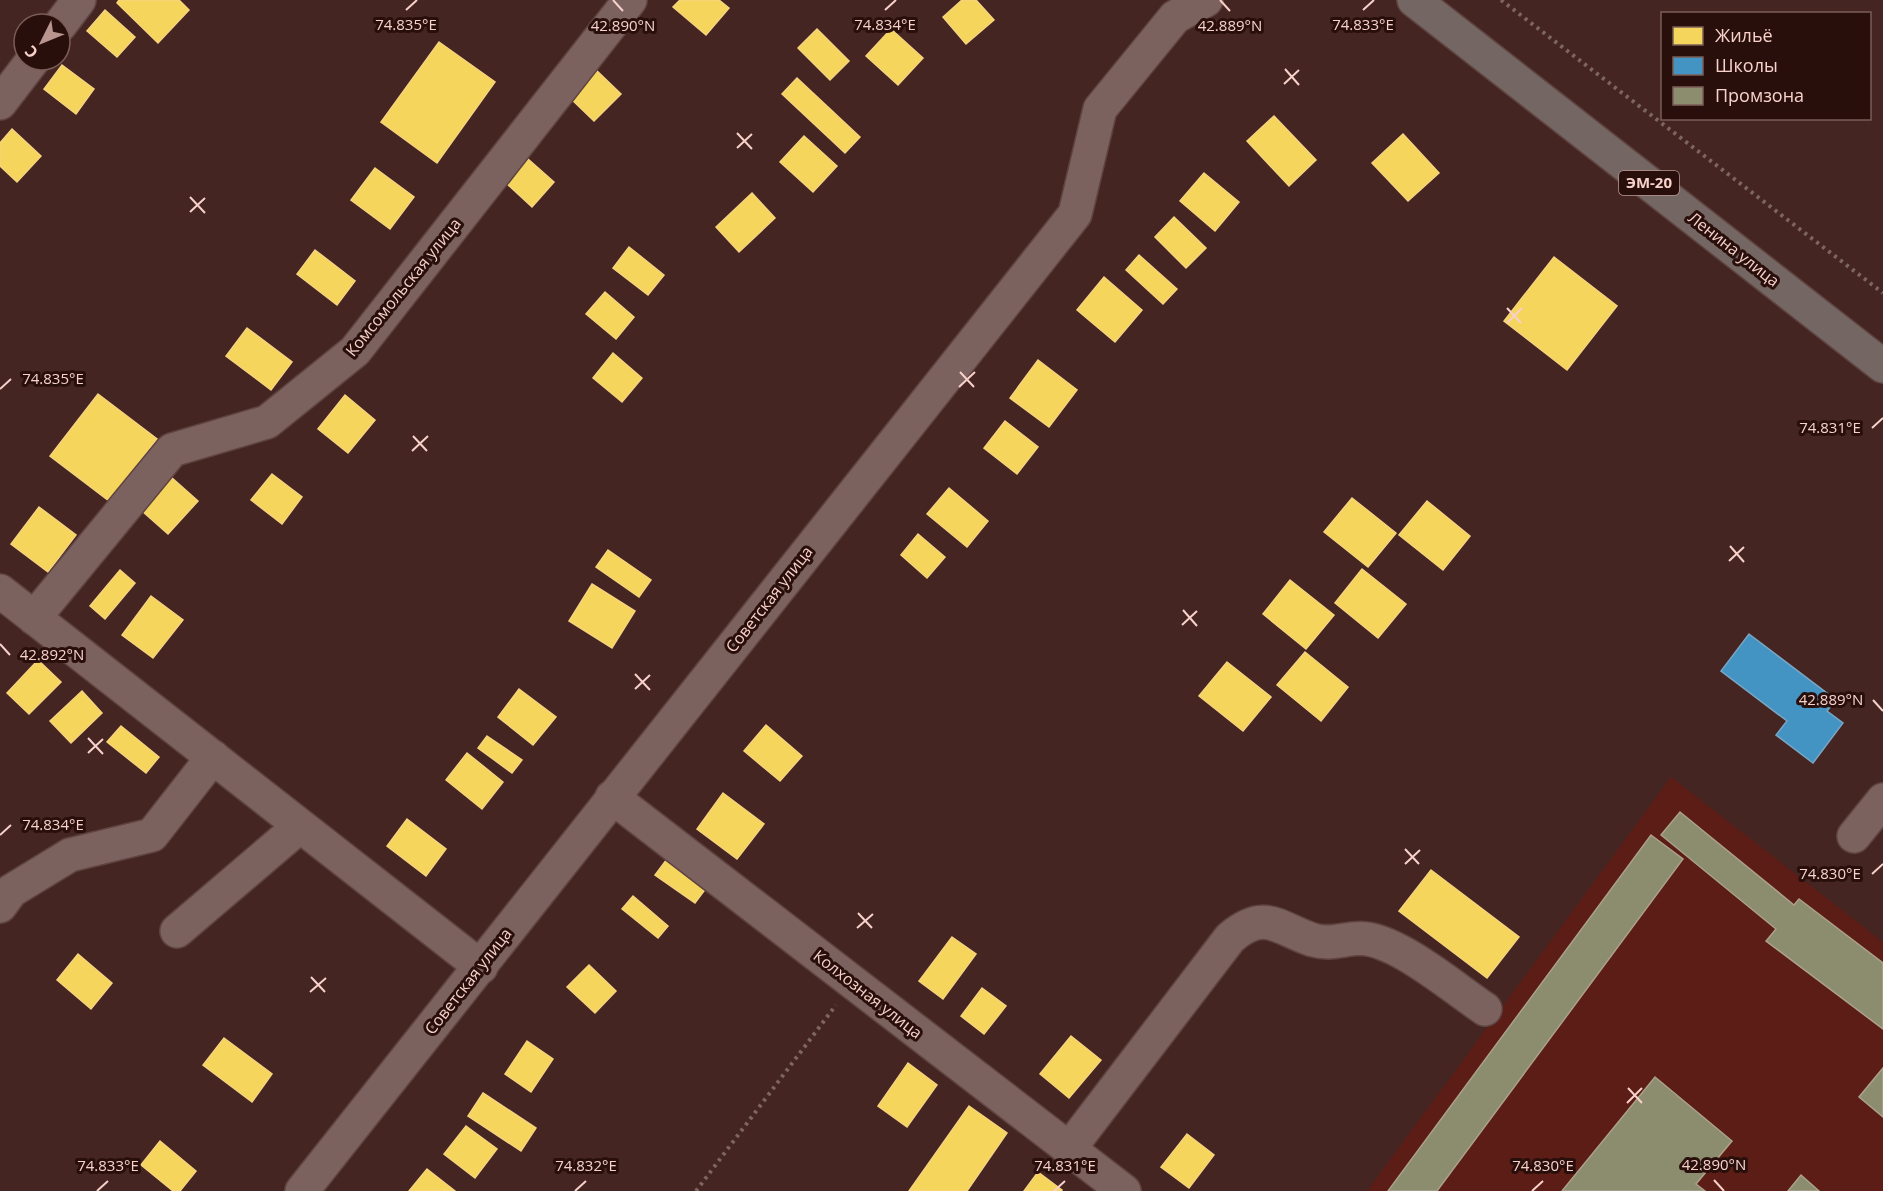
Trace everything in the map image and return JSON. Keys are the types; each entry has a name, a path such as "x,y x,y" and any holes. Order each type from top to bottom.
{"main road":[{"name":"Ленина улица","path":"1414,0 1883,366"}],"street":[{"path":"70,12 79,0"},
{"name":"Комсомольская улица","path":"34,618 172,450 267,422 355,351 630,0"},
{"name":"Советская улица","path":"302,1191 1075,214 1100,109 1175,17 1206,0"},
{"path":"0,103 24,72"},
{"path":"0,591 481,967"},
{"path":"0,906 11,891 70,855 152,835 213,757"},
{"name":"Колхозная улица","path":"612,797 1124,1191"},
{"path":"1854,836 1883,800"},
{"path":"177,931 300,826"},
{"path":"1069,1149 1230,938 1249,924 1267,921 1314,940 1330,943 1338,944 1354,938 1391,946 1485,1009"}],"path":[{"path":"1501,0 1883,293"},
{"path":"696,1191 852,982"}],"shaded area":[{"path":"1671,777 1883,942 1883,1191 1367,1191"}],"building: Жильё":[{"path":"119,0 179,0 189,10 158,43 117,3"},
{"path":"680,0 719,0 729,8 706,35 673,7"},
{"path":"962,0 976,0 994,20 966,44 943,17"},
{"path":"105,10 135,37 117,57 87,31"},
{"path":"817,29 849,61 830,80 798,48"},
{"path":"891,29 923,58 898,85 866,56"},
{"path":"439,42 495,82 437,163 381,122"},
{"path":"594,68 621,94 594,121 567,95"},
{"path":"57,72 71,72 94,89 76,114 44,89"},
{"path":"797,78 860,137 845,153 782,94"},
{"path":"1274,116 1316,160 1289,186 1247,141"},
{"path":"12,129 41,156 17,182 0,166 0,143"},
{"path":"1403,134 1439,173 1408,201 1372,163"},
{"path":"804,136 837,166 813,192 780,162"},
{"path":"528,159 554,182 532,207 506,183"},
{"path":"375,168 414,197 390,229 351,200"},
{"path":"1204,173 1239,202 1215,231 1180,201"},
{"path":"752,193 775,218 739,252 716,227"},
{"path":"1174,217 1206,248 1186,268 1155,237"},
{"path":"629,247 664,275 648,295 613,268"},
{"path":"315,250 355,281 337,305 297,274"},
{"path":"1139,255 1177,289 1163,304 1126,270"},
{"path":"1554,257 1617,306 1567,370 1504,321"},
{"path":"1104,277 1142,310 1115,342 1077,310"},
{"path":"605,292 634,317 616,339 586,314"},
{"path":"247,328 292,362 271,390 226,356"},
{"path":"613,353 642,378 622,402 593,378"},
{"path":"1038,360 1077,390 1049,427 1010,398"},
{"path":"98,394 157,439 109,501 50,456"},
{"path":"345,395 375,420 348,453 318,429"},
{"path":"1005,421 1038,447 1017,474 984,448"},
{"path":"272,474 302,497 282,524 251,500"},
{"path":"171,477 198,501 168,534 142,511"},
{"path":"949,488 988,521 967,547 927,514"},
{"path":"1352,498 1396,533 1368,567 1324,532"},
{"path":"1427,501 1470,536 1443,570 1399,535"},
{"path":"39,507 76,535 48,572 11,544"},
{"path":"918,534 945,557 927,578 901,555"},
{"path":"608,550 651,580 639,597 596,567"},
{"path":"1362,569 1406,604 1378,638 1335,603"},
{"path":"120,570 135,583 105,619 90,606"},
{"path":"1290,580 1334,615 1306,649 1263,614"},
{"path":"592,584 635,611 612,648 569,621"},
{"path":"151,596 183,620 153,658 122,635"},
{"path":"1305,652 1348,687 1321,721 1277,685"},
{"path":"38,660 61,682 29,714 7,693"},
{"path":"1227,662 1271,697 1243,731 1199,696"},
{"path":"519,689 556,717 533,745 498,717"},
{"path":"82,691 102,713 71,743 50,721"},
{"path":"766,725 802,756 780,781 744,751"},
{"path":"121,726 159,757 146,773 107,742"},
{"path":"487,736 522,760 512,773 478,748"},
{"path":"467,753 503,782 482,809 446,780"},
{"path":"723,793 764,824 737,859 697,829"},
{"path":"407,819 446,849 426,876 387,846"},
{"path":"667,859 707,887 695,903 655,875"},
{"path":"1431,870 1519,937 1487,978 1399,911"},
{"path":"633,896 668,926 658,938 622,909"},
{"path":"952,937 976,954 943,999 919,981"},
{"path":"78,954 112,983 91,1009 57,980"},
{"path":"589,965 616,991 595,1013 567,987"},
{"path":"982,988 1006,1006 984,1034 961,1016"},
{"path":"1071,1036 1101,1060 1069,1098 1040,1074"},
{"path":"224,1038 272,1074 252,1102 203,1065"},
{"path":"527,1041 553,1059 531,1092 505,1074"},
{"path":"908,1063 937,1085 907,1127 878,1106"},
{"path":"483,1093 536,1128 521,1151 468,1116"},
{"path":"969,1106 1007,1133 967,1191 909,1191"},
{"path":"466,1126 497,1149 475,1178 444,1154"},
{"path":"1187,1134 1214,1155 1189,1188 1161,1167"},
{"path":"160,1141 196,1171 180,1191 173,1191 141,1165"},
{"path":"427,1169 455,1191 409,1191"},
{"path":"1038,1172 1062,1190 1024,1191"}],"building: Школы":[{"path":"1749,634 1836,700 1827,711 1843,723 1813,763 1776,735 1787,721 1721,671"}],"building: Промзона":[{"path":"1680,812 1794,905 1799,899 1883,963 1883,1029 1766,941 1776,929 1661,835"},
{"path":"1651,835 1683,859 1437,1191 1388,1191"},
{"path":"1883,1068 1883,1117 1859,1097"},
{"path":"1655,1077 1732,1141 1696,1184 1705,1191 1562,1191"},
{"path":"1801,1175 1819,1191 1788,1191"}]}
